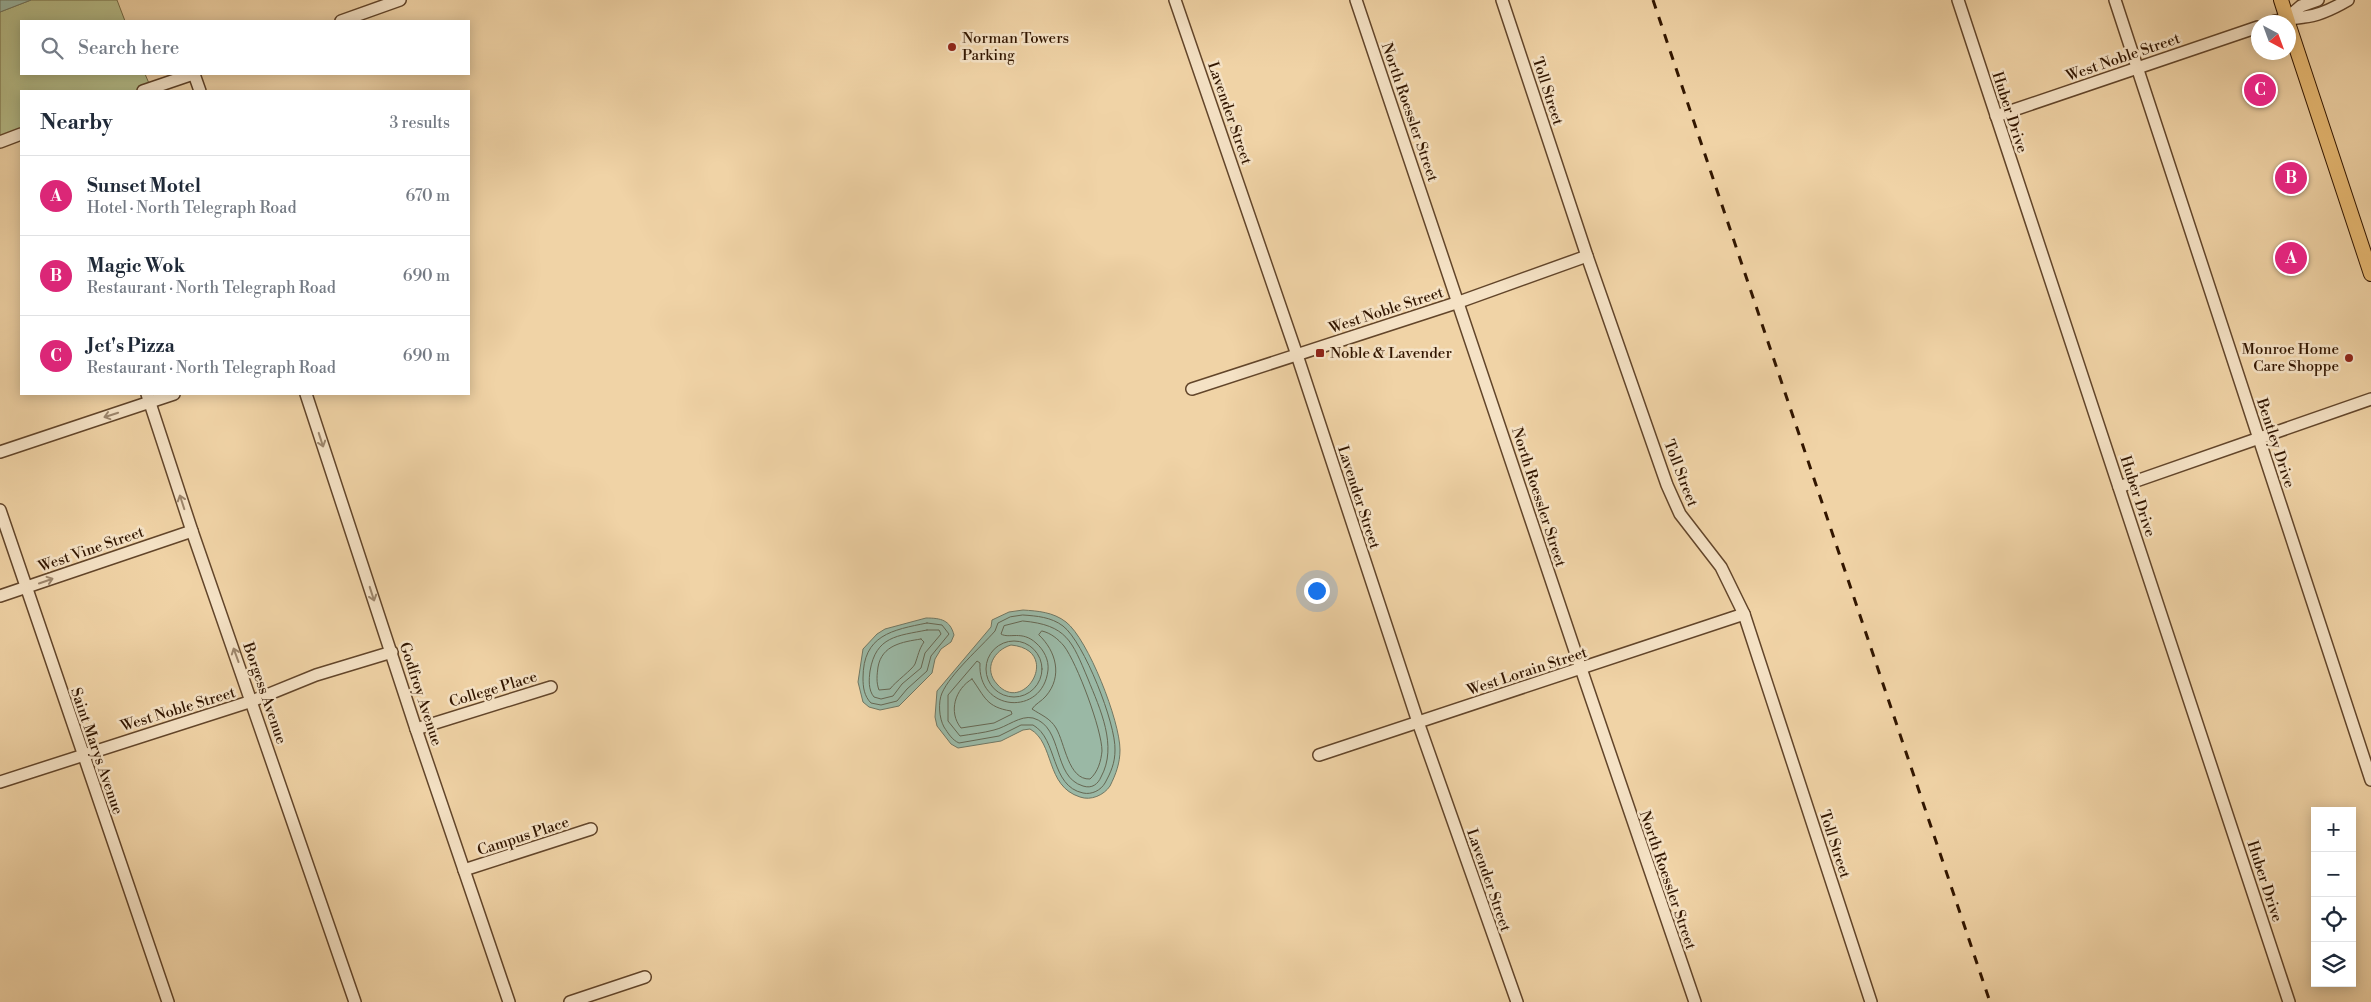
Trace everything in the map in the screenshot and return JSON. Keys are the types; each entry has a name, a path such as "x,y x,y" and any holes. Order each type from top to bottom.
{"main road":[{"path":"2281,0 2286,15"},
{"path":"2296,45 2371,274"}],"street":[{"path":"344,20 400,0"},
{"name":"Lavender Street","path":"1175,0 1297,355 1418,722 1517,1002"},
{"name":"North Roessler Street","path":"1356,0 1459,302 1580,670 1695,1002"},
{"name":"Toll Street","path":"1502,0 1587,256 1680,514 1721,566 1744,614 1871,1002"},
{"name":"Huber Drive","path":"1958,0 2289,1002"},
{"name":"Bentley Drive","path":"2115,0 2371,780"},
{"path":"2293,15 2301,6 2318,0"},
{"path":"2296,19 2338,6 2348,0"},
{"name":"West Noble Street","path":"1996,116 2251,29"},
{"path":"146,90 191,75"},
{"path":"194,75 200,90"},
{"path":"0,142 20,134"},
{"name":"West Noble Street","path":"1192,388 1459,302 1587,256"},
{"path":"0,452 148,398 168,395"},
{"name":"Godfroy Avenue","path":"306,395 416,729 509,1002"},
{"name":"Borgess Avenue","path":"148,398 355,1002"},
{"path":"2119,486 2371,399"},
{"name":"Saint Marys Avenue","path":"0,510 82,755 168,1002"},
{"name":"West Vine Street","path":"0,596 192,531"},
{"name":"West Lorain Street","path":"1319,755 1580,670 1744,614"},
{"name":"West Noble Street","path":"0,782 252,701 316,675 392,652"},
{"name":"College Place","path":"416,729 551,687"},
{"name":"Campus Place","path":"464,870 591,830"},
{"path":"570,1002 645,977"}],"green space":[{"path":"31,0 117,0 125,20 20,20 20,75 145,75 151,88 146,90 20,90 20,134 0,142 0,12"}],"water":[{"path":"0,0 31,0 0,12"},
{"path":"1023,610 1040,612 1051,614 1061,619 1075,631 1093,662 1115,720 1120,750 1118,764 1110,786 1093,798 1080,797 1061,784 1038,735 1030,729 1023,730 1001,741 958,748 951,744 937,726 935,717 937,691 991,627 992,620 1009,612","holes":["1011,645 1026,649 1035,658 1037,668 1034,678 1027,687 1018,692 1007,692 993,678 991,672 992,661 1005,647"]},
{"path":"926,618 944,621 950,626 954,635 951,642 941,649 935,659 932,673 899,706 880,710 869,707 863,702 858,682 863,649 877,634 885,629"}],"railway":[{"path":"1653,0 1990,1002"}],"place":[{"name":"Norman Towers Parking","path":"952,47"},
{"name":"Jet's Pizza","path":"2260,90"},
{"name":"Magic Wok","path":"2291,178"},
{"name":"Sunset Motel","path":"2291,258"},
{"name":"Noble & Lavender","path":"1320,353"},
{"name":"Monroe Home Care Shoppe","path":"2349,358"}]}
